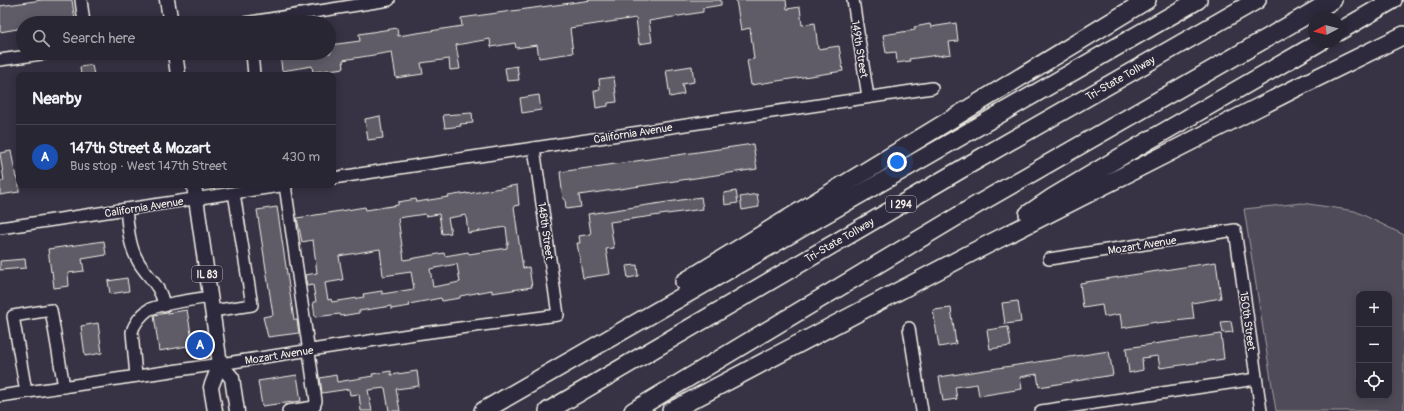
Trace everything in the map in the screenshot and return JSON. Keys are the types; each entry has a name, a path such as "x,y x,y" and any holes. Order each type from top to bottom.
{"highway":[{"path":"601,343 640,309 1147,0"},
{"path":"483,411 1198,0"},
{"name":"Tri-State Tollway","path":"548,411 965,167 1257,0"},
{"path":"1344,29 1393,0"},
{"path":"633,411 978,204 1329,1"},
{"path":"671,411 973,252 1296,88 1404,35"},
{"path":"973,252 1053,197 1310,48"}],"main road":[{"path":"167,0 169,16"},
{"path":"176,60 178,72"},
{"name":"IL 83","path":"195,192 220,364 211,387 215,411"},
{"name":"IL 83","path":"220,364 232,378 237,411"}],"street":[{"path":"81,0 83,16"},
{"path":"290,16 389,0"},
{"name":"149th Street","path":"853,0 868,97"},
{"path":"0,60 16,58"},
{"path":"253,60 254,72"},
{"name":"California Avenue","path":"336,178 932,88"},
{"name":"148th Street","path":"534,148 558,315"},
{"name":"California Avenue","path":"0,228 126,209 195,192 234,193 266,188"},
{"path":"286,188 316,401 314,408 288,411"},
{"path":"212,311 252,305 234,193"},
{"path":"126,209 129,235 134,253 160,292 164,306"},
{"name":"Mozart Avenue","path":"1049,259 1235,230"},
{"name":"150th Street","path":"1235,230 1261,411"},
{"path":"136,376 132,342 133,326 148,310 210,297"},
{"path":"26,392 13,316 51,310 64,387"},
{"name":"Mozart Avenue","path":"0,396 415,334 558,315"},
{"path":"909,328 922,411"},
{"path":"1041,411 1256,379"}],"shaded area":[{"path":"1302,203 1355,211 1404,235 1404,411 1276,411 1244,209"}],"building":[{"path":"42,0 72,0 74,16 16,16 16,29 0,32 0,6"},
{"path":"592,0 721,0 721,5 703,8 703,12 649,21 652,42 639,44 636,18 570,28 573,53 539,58 537,45 516,48 515,43 491,47 490,39 456,45 460,69 450,70 449,59 421,63 423,74 396,78 392,52 343,60 344,68 313,72 312,66 282,71 281,60 336,60 336,44 360,41 359,34 397,28 398,36 462,26 461,18"},
{"path":"736,0 786,0 787,9 800,7 802,25 815,23 818,49 839,46 843,71 751,85 747,60 754,59 750,28 741,30"},
{"path":"956,23 958,41 949,42 951,54 909,59 910,61 897,63 896,52 886,53 883,35 915,30 914,27 930,24 931,27"},
{"path":"92,65 93,72 81,72 80,67"},
{"path":"517,66 519,80 507,81 505,68"},
{"path":"692,66 694,82 682,84 684,94 670,97 666,70"},
{"path":"614,77 617,102 608,103 608,106 596,108 594,91 600,90 599,79"},
{"path":"539,95 541,110 522,113 520,98"},
{"path":"472,113 473,123 460,124 461,126 445,128 443,115"},
{"path":"380,116 383,138 368,140 365,119"},
{"path":"753,144 757,169 579,195 581,207 566,209 565,199 563,199 560,172"},
{"path":"11,151 16,178 16,188 19,188 19,192 0,195 0,181 4,181 0,153"},
{"path":"517,185 519,205 514,206 517,229 523,268 529,267 532,287 492,293 492,290 460,296 460,298 442,301 441,298 409,304 410,306 391,309 391,306 359,311 359,313 341,316 340,314 315,317 313,302 316,302 313,285 307,286 305,275 317,273 313,240 302,242 297,218 365,207 366,210 398,205 398,202 416,199 417,202","holes":["425,214 426,216 439,214 442,234 451,233 448,218 466,215 468,233 506,227 507,248 445,256 444,253 404,260 398,218","380,249 383,276 411,272 414,289 382,294 382,291 363,294 364,297 332,302 331,299 328,300 325,283 343,280 339,256","457,264 460,282 433,287 430,269"]},
{"path":"736,191 738,203 725,205 724,193"},
{"path":"757,194 759,207 742,210 740,197"},
{"path":"701,197 703,209 610,222 614,248 606,249 610,274 583,278 577,243 580,243 579,236 591,234 588,214"},
{"path":"277,207 294,320 297,320 299,333 268,337 263,317 273,315 257,210"},
{"path":"104,241 106,255 82,259 84,271 68,273 69,286 54,288 48,249"},
{"path":"25,259 26,268 0,270 0,261"},
{"path":"1216,262 1221,298 1192,303 1194,319 1156,322 1122,328 1120,314 1104,317 1102,305 1083,308 1080,283"},
{"path":"637,265 638,276 628,278 626,266"},
{"path":"127,278 129,291 110,294 108,281"},
{"path":"1018,301 1021,322 1005,324 1002,303"},
{"path":"951,308 956,344 939,347 933,310"},
{"path":"187,310 193,345 159,351 154,315"},
{"path":"1231,321 1233,332 1223,333 1221,322"},
{"path":"98,323 102,353 85,356 81,326"},
{"path":"1008,327 1011,346 990,349 987,330"},
{"path":"1221,334 1224,359 1160,368 1158,356 1142,358 1143,370 1129,373 1126,348"},
{"path":"1109,351 1113,375 1039,387 1037,374 1020,377 1022,389 979,396 977,384 955,387 957,399 943,401 939,377"},
{"path":"391,371 391,375 417,371 419,386 396,389 400,411 389,411 385,388 368,390 372,411 361,411 359,394 350,395 349,389 322,393 320,378 336,375 337,382 373,376 372,374"},
{"path":"297,375 301,401 262,406 258,381"}],"place":[{"name":"147th Street & Mozart","path":"200,345"}]}
